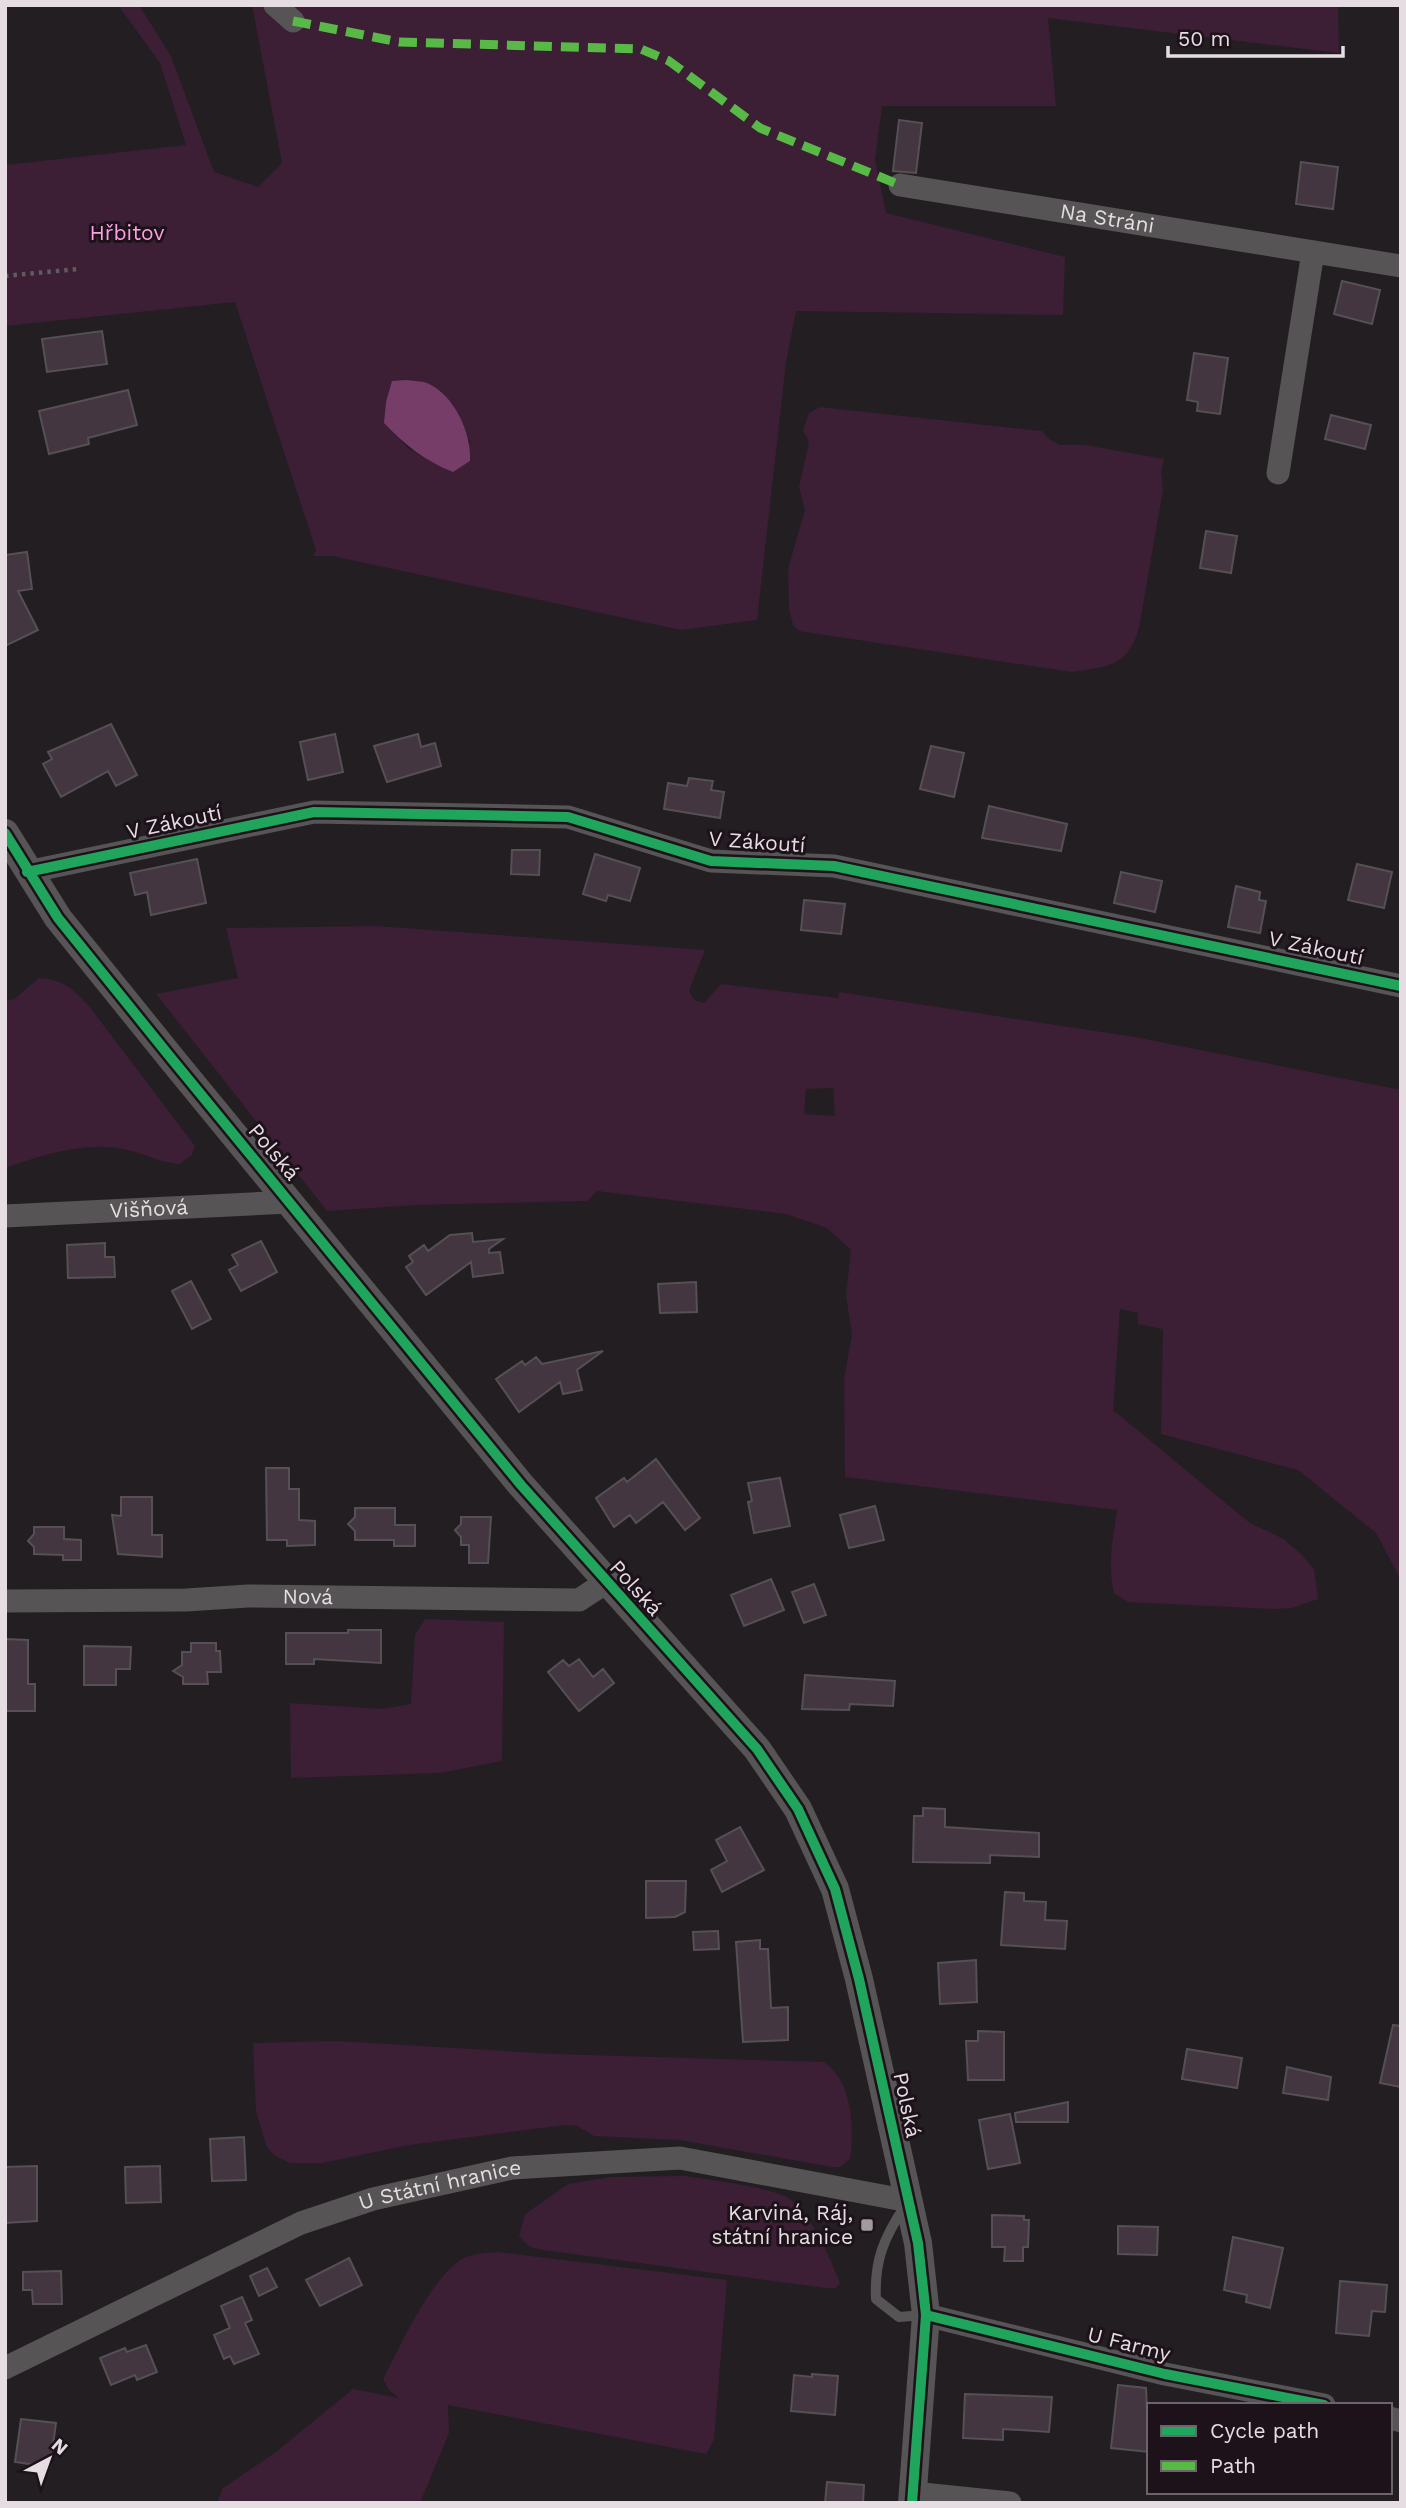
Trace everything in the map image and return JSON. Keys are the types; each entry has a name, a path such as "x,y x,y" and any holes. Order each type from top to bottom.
{"street":[{"path":"275,5 293,21"},
{"name":"Na Stráni","path":"900,185 1401,266"},
{"path":"1278,473 1313,252"},
{"name":"V Zákoutí","path":"27,872 314,812 568,817 710,862 834,866 1401,986"},
{"name":"Polská","path":"5,832 27,872 58,918 521,1485 605,1583 757,1749 798,1809 835,1889 859,1979 918,2243 926,2315 913,2498"},
{"name":"Višňová","path":"5,1216 290,1202"},
{"name":"Nová","path":"5,1601 186,1600 248,1596 579,1600 605,1583"},
{"name":"U Státní hranice","path":"5,2368 301,2223 373,2199 512,2168 680,2158 909,2201"},
{"name":"U Farmy","path":"926,2315 1165,2374 1314,2403"},
{"path":"913,2498 1010,2503"}],"lane":[{"path":"909,2201 890,2229 875,2269 876,2299 899,2317 926,2315"}],"path":[{"path":"5,276 78,269"}],"green space":[{"name":"Hřbitov","path":"118,5 139,5 171,56 214,172 258,187 282,163 252,5 1338,5 1339,53 1048,18 1056,106 882,106 875,160 886,213 1065,257 1063,315 796,311 786,362 757,620 681,630 332,556 313,556 316,550 235,302 5,326 5,165 186,145 160,63","holes":["441,391 471,443 437,465 408,448 384,423"]},
{"path":"820,407 1042,431 1060,445 1085,445 1164,459 1161,472 1163,490 1139,628 1129,651 1106,666 1072,672 799,631 793,625 789,609 788,569 805,510 799,487 809,442 803,430 809,413"},
{"path":"376,926 705,950 689,991 694,1000 704,1003 721,984 838,998 839,992 1135,1037 1401,1090 1401,1580 1376,1533 1298,1470 1161,1434 1163,1329 1138,1324 1138,1313 1120,1309 1113,1410 1250,1523 1284,1539 1301,1554 1314,1569 1318,1599 1291,1608 1274,1609 1128,1602 1114,1593 1112,1582 1111,1552 1117,1510 845,1477 844,1379 852,1334 846,1296 851,1250 827,1228 786,1214 597,1191 587,1201 415,1205 327,1211 156,994 238,978 226,928","holes":["833,1088 835,1116 804,1114 806,1089"]},
{"path":"39,978 54,980 67,986 89,1006 195,1146 192,1155 180,1164 113,1147 81,1148 65,1150 5,1168 5,1001 14,999"},
{"path":"425,1619 504,1622 502,1761 440,1773 291,1778 290,1703 383,1709 411,1704 415,1635"},
{"path":"336,2041 555,2054 824,2062 841,2080 846,2092 852,2133 850,2159 840,2167 832,2167 680,2140 594,2136 577,2126 565,2125 409,2145 322,2163 290,2163 274,2155 267,2147 256,2112 253,2043"},
{"path":"685,2176 770,2191 790,2199 813,2226 840,2283 836,2288 826,2288 543,2250 530,2247 519,2236 525,2214 568,2184 611,2177"},
{"path":"498,2252 727,2280 714,2440 706,2454 448,2405 449,2433 420,2503 217,2503 223,2488 276,2452 353,2389 399,2398 389,2390 383,2379 434,2287 456,2263 466,2257"}],"shaded area":[{"path":"392,381 425,382 437,388 459,416 468,439 470,461 453,472 416,452 384,423"}],"building":[{"path":"899,120 922,123 916,173 893,171"},
{"path":"1301,162 1338,167 1333,209 1296,204"},
{"path":"1342,281 1380,290 1372,324 1334,314"},
{"path":"102,331 107,364 47,372 42,339"},
{"path":"1194,353 1228,358 1220,414 1197,411 1198,402 1187,400"},
{"path":"128,390 137,425 88,438 89,444 49,454 39,411"},
{"path":"1331,415 1371,425 1365,449 1325,439"},
{"path":"1206,531 1237,536 1231,573 1200,568"},
{"path":"27,552 32,589 18,591 38,630 5,646 5,555"},
{"path":"111,724 137,775 116,786 108,771 61,797 43,764 52,759 48,752"},
{"path":"335,734 343,772 308,780 300,742"},
{"path":"418,734 421,747 435,743 441,766 387,782 374,746"},
{"path":"931,746 964,753 954,797 920,789"},
{"path":"689,778 713,781 711,790 724,792 720,818 664,809 668,783 687,786"},
{"path":"989,806 1067,824 1061,851 982,838"},
{"path":"512,850 540,850 539,875 511,874"},
{"path":"595,854 640,868 630,901 608,895 606,901 583,894"},
{"path":"197,859 206,903 151,915 147,892 135,895 130,873"},
{"path":"1357,864 1392,872 1384,908 1348,900"},
{"path":"1121,872 1162,881 1155,912 1114,903"},
{"path":"1236,886 1260,892 1259,900 1266,901 1260,933 1228,927"},
{"path":"804,900 845,904 841,934 801,930"},
{"path":"472,1233 473,1242 503,1239 489,1249 489,1253 500,1252 503,1273 473,1277 471,1262 426,1295 406,1267 413,1262 409,1256 424,1245 428,1251 450,1235"},
{"path":"261,1241 277,1272 241,1291 229,1270 238,1265 232,1255"},
{"path":"105,1243 105,1257 114,1257 115,1277 68,1278 67,1245"},
{"path":"191,1281 211,1319 192,1329 172,1291"},
{"path":"696,1282 697,1312 660,1313 658,1284"},
{"path":"603,1351 577,1370 582,1390 563,1394 560,1382 519,1412 496,1379 522,1361 525,1365 536,1357 542,1364"},
{"path":"656,1459 700,1518 685,1530 663,1502 636,1523 630,1515 614,1527 596,1498 624,1478 627,1482"},
{"path":"266,1468 289,1468 289,1489 299,1489 299,1520 315,1521 315,1545 287,1546 287,1540 267,1540"},
{"path":"780,1478 790,1526 754,1533 748,1502 752,1501 748,1483"},
{"path":"121,1497 152,1497 152,1535 162,1535 162,1557 118,1554 112,1515 121,1516"},
{"path":"875,1506 884,1540 849,1548 840,1515"},
{"path":"355,1508 395,1508 395,1525 415,1525 415,1546 394,1546 394,1540 355,1540 355,1531 348,1524 355,1517"},
{"path":"461,1517 491,1517 488,1563 469,1563 469,1545 461,1545 461,1537 455,1530 461,1524"},
{"path":"34,1527 64,1527 64,1539 81,1540 81,1560 63,1560 63,1555 34,1554 34,1547 28,1541 34,1534"},
{"path":"771,1579 784,1610 744,1626 731,1595"},
{"path":"814,1584 826,1615 804,1623 792,1592"},
{"path":"348,1630 381,1630 381,1663 314,1659 314,1664 286,1664 286,1633 348,1633"},
{"path":"5,1639 28,1640 28,1684 35,1684 35,1711 5,1711"},
{"path":"191,1643 216,1643 216,1651 220,1651 221,1672 207,1672 208,1684 183,1684 183,1677 173,1671 182,1665 182,1652 191,1652"},
{"path":"84,1646 131,1647 130,1669 116,1669 116,1685 84,1685"},
{"path":"579,1659 593,1677 603,1669 614,1683 579,1711 548,1672 563,1660 569,1666"},
{"path":"805,1675 895,1681 893,1706 850,1704 849,1710 802,1709"},
{"path":"923,1808 945,1809 945,1827 1039,1833 1039,1857 990,1855 990,1863 913,1862 914,1816 923,1816"},
{"path":"740,1827 764,1870 722,1892 711,1870 727,1861 716,1840"},
{"path":"646,1881 686,1881 685,1912 675,1917 646,1918"},
{"path":"1005,1892 1024,1893 1024,1901 1046,1902 1045,1920 1067,1921 1065,1949 1001,1945"},
{"path":"718,1931 719,1949 694,1950 693,1932"},
{"path":"760,1940 760,1949 768,1949 771,2008 788,2007 788,2040 743,2042 736,1942"},
{"path":"976,1960 977,2002 940,2004 938,1963"},
{"path":"1393,2025 1401,2026 1401,2087 1380,2083"},
{"path":"978,2031 1004,2032 1004,2080 968,2080 966,2041 978,2041"},
{"path":"1187,2049 1242,2058 1237,2088 1182,2079"},
{"path":"1287,2067 1331,2077 1328,2100 1283,2093"},
{"path":"1068,2102 1068,2122 1016,2122 1015,2113"},
{"path":"1010,2114 1020,2163 988,2169 979,2120"},
{"path":"244,2137 246,2180 212,2181 210,2139"},
{"path":"37,2166 37,2221 5,2223 5,2167"},
{"path":"160,2166 161,2202 126,2203 125,2167"},
{"path":"992,2215 1024,2216 1024,2220 1029,2220 1028,2247 1023,2247 1023,2261 1004,2261 1005,2247 992,2247"},
{"path":"1118,2226 1158,2227 1157,2255 1118,2254"},
{"path":"1233,2237 1283,2248 1270,2308 1246,2302 1247,2295 1224,2290"},
{"path":"349,2258 362,2285 320,2306 306,2280"},
{"path":"267,2268 277,2287 259,2296 250,2276"},
{"path":"61,2271 62,2304 33,2304 32,2290 23,2290 23,2272"},
{"path":"1340,2281 1387,2285 1385,2312 1372,2311 1369,2336 1336,2333"},
{"path":"242,2297 252,2320 245,2323 259,2354 234,2364 230,2356 224,2359 214,2335 230,2328 221,2306"},
{"path":"146,2345 157,2372 137,2380 135,2375 111,2385 100,2358 125,2348 127,2352"},
{"path":"812,2374 838,2376 835,2415 791,2411 794,2375 812,2377"},
{"path":"1118,2385 1146,2388 1147,2452 1111,2448"},
{"path":"965,2394 1052,2397 1049,2432 1003,2429 1003,2440 963,2438"},
{"path":"21,2419 56,2423 50,2467 15,2462"},
{"path":"827,2482 864,2485 863,2503 825,2503"}],"marked path":[{"path":"293,21 399,42 641,49 669,61 760,128 900,185"}],"cycle path":[{"path":"27,872 314,812 568,817 711,861 834,866 1401,986"},
{"path":"5,833 58,918 171,1058 521,1485 757,1749 798,1809 835,1889 859,1979 918,2243 926,2315 912,2503"},
{"path":"926,2315 1165,2374 1314,2403"}],"place":[{"name":"Karviná, Ráj, státní hranice","path":"867,2225"}]}
